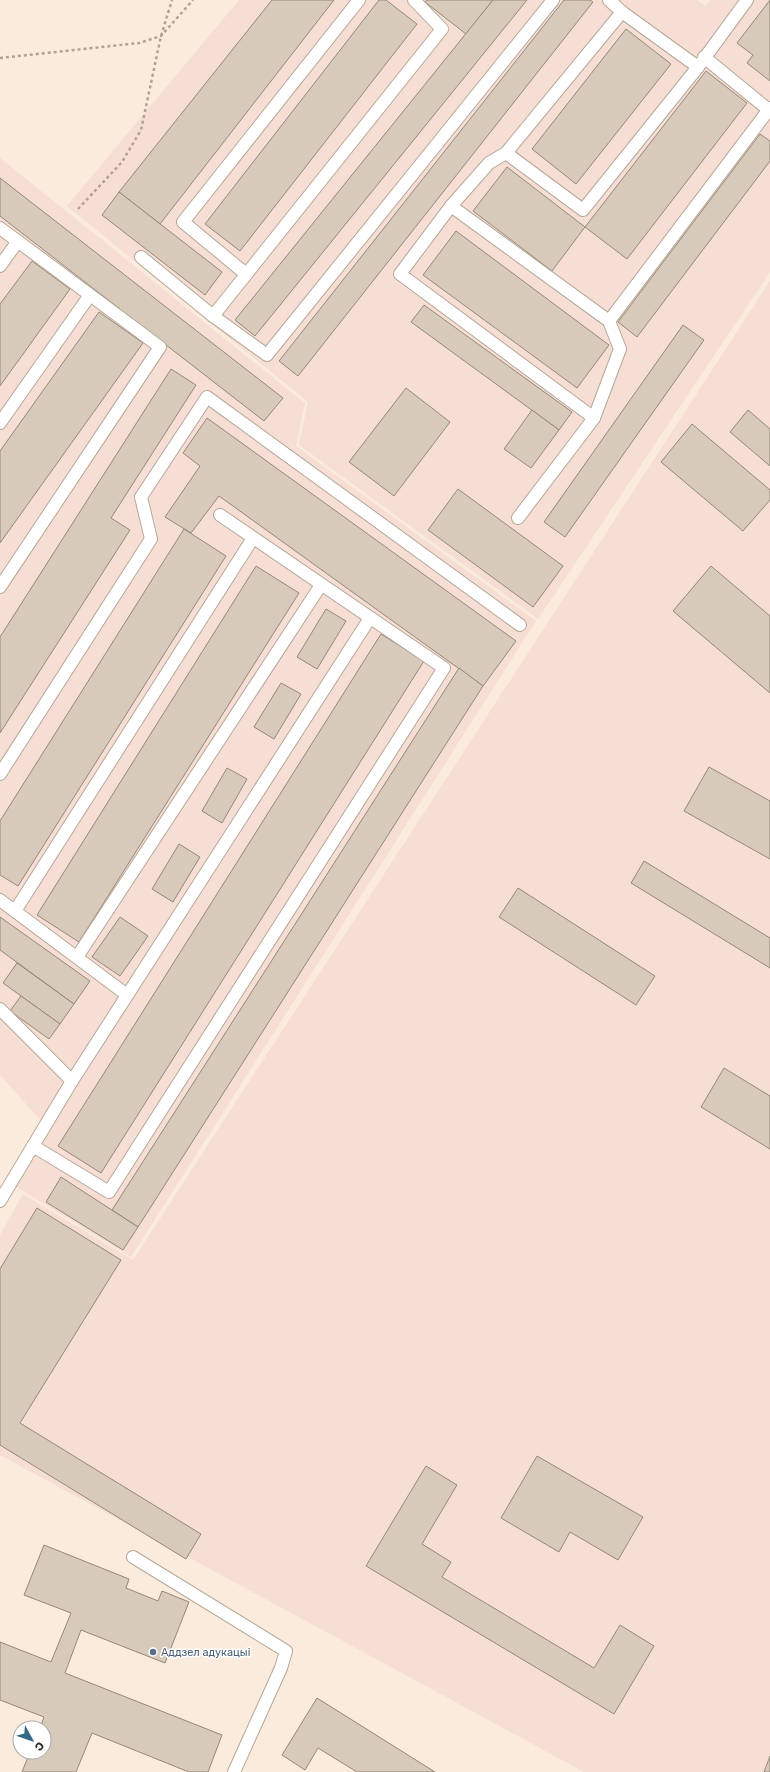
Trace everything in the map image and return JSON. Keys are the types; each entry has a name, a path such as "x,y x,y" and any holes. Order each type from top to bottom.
{"lane":[{"path":"246,274 184,222 358,0"},
{"path":"213,316 442,29 414,0"},
{"path":"141,258 213,316 267,355 553,0"},
{"path":"609,0 622,12 701,62 770,109 609,321"},
{"path":"506,153 583,210 701,62 747,0"},
{"path":"594,418 400,274 451,206 488,163 506,153 622,12"},
{"path":"451,206 609,321 620,349 594,418 518,518"},
{"path":"0,228 160,347 0,587"},
{"path":"0,266 18,241"},
{"path":"0,423 90,295"},
{"path":"0,774 151,538 141,497 207,397 520,625"},
{"path":"33,1146 109,1192 444,668 220,516"},
{"path":"15,911 253,538"},
{"path":"77,957 322,585"},
{"path":"0,1201 72,1081 127,994 370,618"},
{"path":"0,900 127,994"},
{"path":"0,1009 72,1081"},
{"path":"133,1557 286,1651 281,1668 234,1772"}],"path":[{"path":"78,209 122,162 141,130 161,36 172,0"},
{"path":"0,58 139,43 161,36 193,0"}],"shaded area":[{"path":"239,0 697,0 705,6 711,0 770,0 770,272 538,619 299,445 308,402 67,206"},
{"path":"0,158 305,403 296,446 536,621 131,1257 8,1182 42,1122 0,1075"},
{"path":"770,281 770,1772 584,1772 0,1455 0,1235 23,1194 133,1260"}],"building":[{"path":"272,0 334,0 160,224 119,192"},
{"path":"379,0 386,0 417,24 240,251 205,224"},
{"path":"427,0 493,0 466,34 425,2"},
{"path":"493,0 527,0 255,336 235,320"},
{"path":"564,0 590,0 593,2 298,376 279,361"},
{"path":"770,0 770,81 747,63 753,55 737,43"},
{"path":"626,29 671,64 576,184 532,149"},
{"path":"706,71 747,103 627,259 585,227"},
{"path":"760,134 770,141 770,161 637,337 618,322"},
{"path":"507,167 585,227 552,271 473,211"},
{"path":"0,178 283,398 264,421 0,216"},
{"path":"119,192 222,272 205,295 102,215"},
{"path":"456,231 609,345 577,388 423,275"},
{"path":"32,261 70,289 0,386 0,304"},
{"path":"424,305 572,412 559,430 411,322"},
{"path":"99,312 143,343 0,543 0,451"},
{"path":"683,325 704,340 565,537 544,522"},
{"path":"171,369 196,385 111,518 130,530 0,733 0,637"},
{"path":"406,388 450,422 394,496 349,462"},
{"path":"532,410 559,430 531,468 504,449"},
{"path":"748,410 770,429 770,466 730,432"},
{"path":"207,418 516,641 483,686 219,496 191,533 165,517 200,466 183,453"},
{"path":"692,424 770,490 770,500 743,531 661,462"},
{"path":"458,489 563,566 533,607 428,530"},
{"path":"184,529 226,556 18,886 0,875 0,821"},
{"path":"256,566 299,593 79,942 37,915"},
{"path":"711,566 770,616 770,693 673,611"},
{"path":"326,609 346,621 317,669 297,657"},
{"path":"381,634 424,661 101,1173 58,1146"},
{"path":"459,668 483,686 138,1227 112,1210"},
{"path":"281,683 301,694 274,739 254,727"},
{"path":"709,767 770,801 770,859 684,811"},
{"path":"227,768 247,779 222,823 202,811"},
{"path":"179,844 200,857 173,902 152,889"},
{"path":"644,861 770,938 770,968 631,883"},
{"path":"518,888 655,976 636,1005 499,917"},
{"path":"0,917 90,981 74,1004 0,950"},
{"path":"120,917 148,936 120,976 92,957"},
{"path":"17,963 74,1004 60,1024 3,983"},
{"path":"21,996 60,1024 49,1039 10,1011"},
{"path":"724,1068 770,1096 770,1149 701,1107"},
{"path":"61,1177 138,1227 123,1250 46,1202"},
{"path":"37,1208 121,1260 20,1423 201,1534 186,1559 0,1445 0,1269"},
{"path":"537,1456 643,1517 618,1560 570,1532 559,1552 501,1518"},
{"path":"426,1466 457,1485 422,1544 451,1562 442,1577 594,1668 620,1625 654,1646 614,1714 366,1566"},
{"name":"Аддзел адукацыі","path":"44,1545 129,1579 126,1588 158,1601 162,1591 189,1602 165,1663 81,1630 65,1673 222,1735 208,1772 189,1772 92,1733 76,1772 22,1772 27,1760 52,1760 52,1720 43,1720 44,1717 0,1700 0,1642 51,1662 71,1613 24,1595"},
{"path":"317,1698 435,1772 357,1772 318,1748 305,1770 282,1755"},
{"path":"770,1756 770,1772 764,1772"}],"place":[{"name":"Аддзел адукацыі","path":"153,1652"}]}
